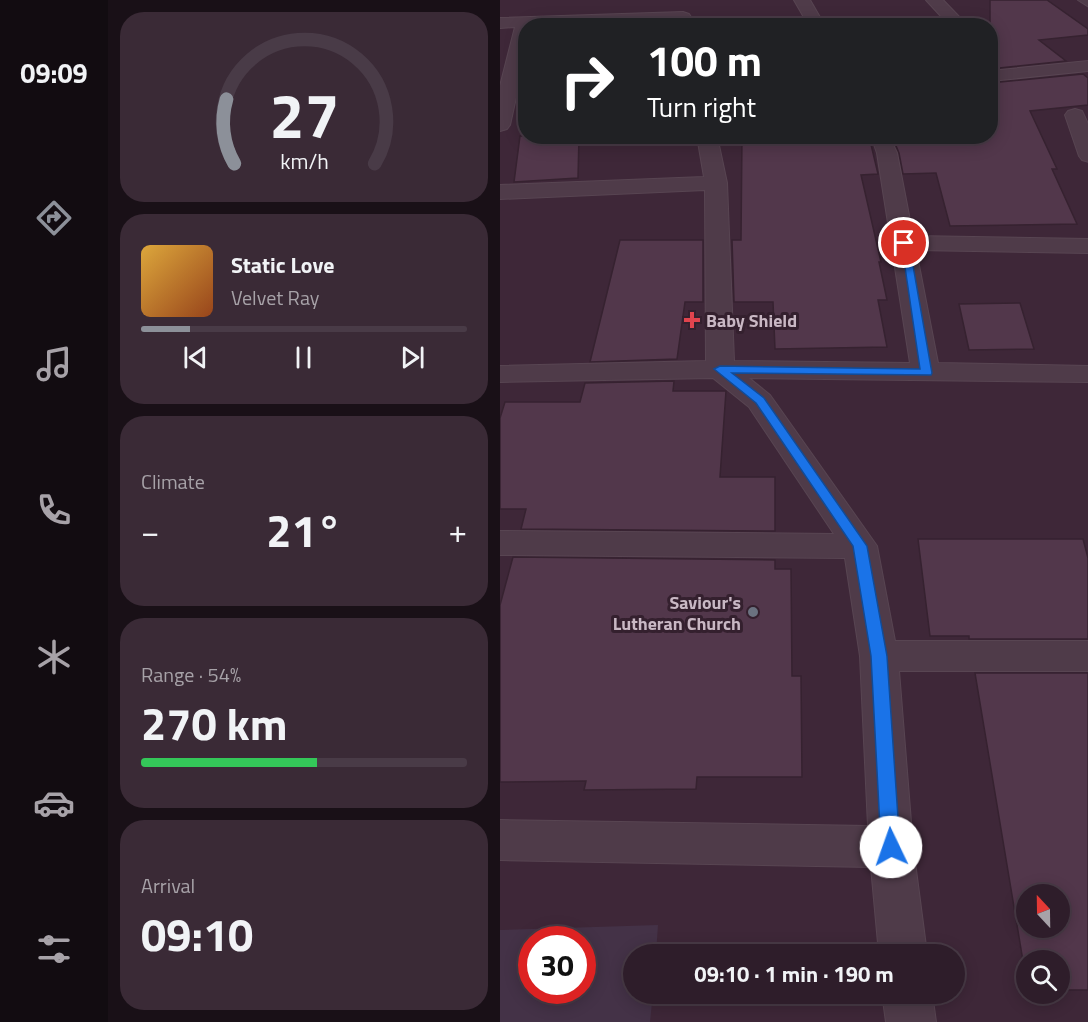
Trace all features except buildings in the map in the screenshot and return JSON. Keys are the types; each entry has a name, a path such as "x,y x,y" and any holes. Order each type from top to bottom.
{"street":[{"path":"682,0 684,18"},
{"path":"802,0 812,18"},
{"path":"934,0 952,18"},
{"path":"500,23 518,22"},
{"path":"500,125 518,48"},
{"path":"998,64 1009,74"},
{"path":"998,75 1088,66"},
{"path":"1075,115 1088,156"},
{"path":"709,144 716,183 720,369"},
{"path":"883,144 887,153 904,243 926,373"},
{"path":"500,192 716,183"},
{"path":"904,243 1088,246"},
{"path":"720,369 760,401 860,546 879,656 891,847 902,944"},
{"path":"500,374 720,369 1088,374"},
{"path":"500,543 860,546"},
{"path":"879,656 1088,656"},
{"path":"500,840 891,847"},
{"path":"909,1004 911,1022"}],"shaded area":[{"path":"658,925 657,944 623,944 623,1004 652,1004 650,1022 500,1022 500,930 518,929 518,1004 596,1004 596,927"}],"place":[{"name":"Baby Shield","path":"692,320"},
{"name":"Saviour's Lutheran Church","path":"753,612"}],"route":[{"path":"891,847 879,656 860,546 760,401 720,369 926,373 904,243"}]}
